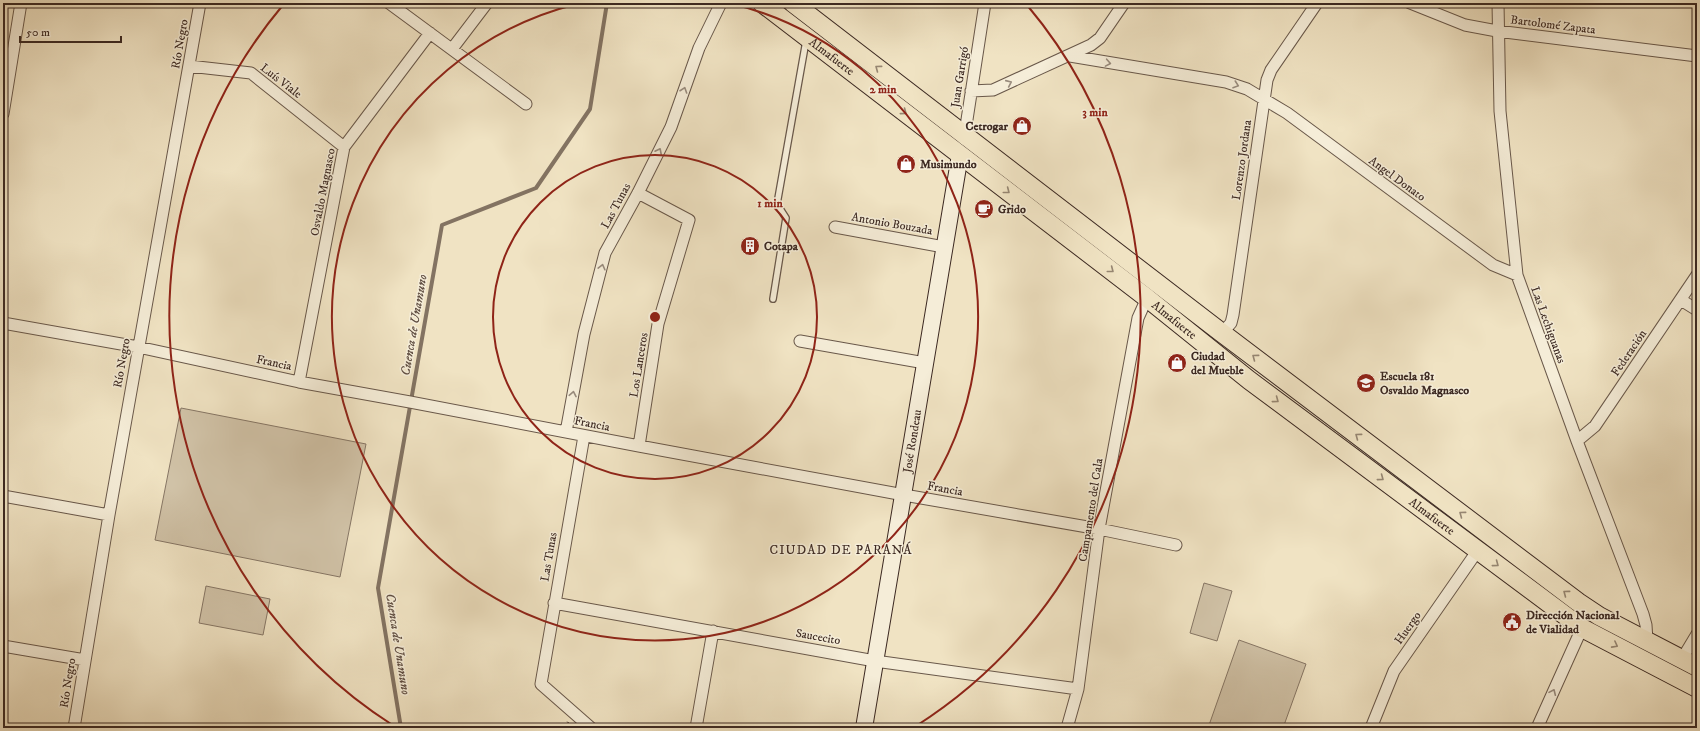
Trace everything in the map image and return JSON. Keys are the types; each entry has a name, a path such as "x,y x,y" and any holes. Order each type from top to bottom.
{"main road":[{"name":"Almafuerte","path":"762,3 1147,298 1249,380 1582,628 1697,688"},
{"name":"Almafuerte","path":"793,3 1222,333 1578,602 1599,616 1690,663"}],"street":[{"path":"3,114 21,3"},
{"name":"Río Negro","path":"74,728 138,347 200,3"},
{"path":"389,3 526,104"},
{"path":"452,49 486,3"},
{"name":"Las Tunas","path":"566,432 584,334 605,253 638,193 671,127 699,48 721,3"},
{"name":"Juan Garrigó","path":"960,155 965,135 985,3"},
{"path":"971,91 993,90 1070,56 1100,38 1124,3"},
{"name":"Lorenzo Jordana","path":"1222,333 1231,323 1233,315 1267,80 1271,70 1318,3"},
{"name":"Bartolomé Zapata","path":"1410,3 1465,25 1497,31 1697,56"},
{"name":"Las Lechiguanas","path":"1498,3 1497,31 1500,111 1517,275 1577,441 1646,624 1647,641"},
{"name":"Osvaldo Magnasco","path":"299,382 344,148 430,33"},
{"name":"Angel Donato","path":"1070,56 1226,82 1247,89 1287,113 1493,265 1517,275"},
{"name":"Luís Viale","path":"189,66 250,73 344,148"},
{"name":"José Rondeau","path":"864,728 960,155"},
{"name":"Los Lanceros","path":"638,193 689,220 658,324 639,446"},
{"name":"Antonio Bouzada","path":"835,227 944,247"},
{"name":"Federación","path":"1577,441 1595,426 1697,275"},
{"name":"Campamento del Cala","path":"1067,728 1078,689 1099,529 1138,318 1147,298"},
{"path":"1681,300 1697,310"},
{"name":"Francia","path":"3,323 138,347 299,382 584,436 1099,529 1176,545"},
{"path":"800,341 925,363"},
{"name":"Las Tunas","path":"584,436 541,684 591,728"},
{"path":"3,496 109,515"},
{"name":"Huergo","path":"1371,728 1394,671 1478,550"},
{"name":"Saucecito","path":"554,603 875,661 1078,689"},
{"path":"1537,728 1582,628"},
{"path":"696,728 713,631"},
{"path":"1690,663 1697,634"},
{"path":"3,646 85,660"}],"lane":[{"path":"773,299 786,218 777,204 807,37"}],"shaded area":[{"path":"181,408 366,444 340,577 155,540"},
{"path":"1204,583 1232,591 1217,641 1190,633"},
{"path":"206,586 270,599 263,635 199,623"},
{"path":"1239,640 1306,664 1283,728 1208,728"}],"waterway":[{"name":"Cuenca de Unamuno","path":"401,728 378,588 442,225 536,188 590,109 607,3"}],"place":[{"name":"Cetrogar","path":"1022,126"},
{"name":"Musimundo","path":"906,164"},
{"name":"Grido","path":"984,209"},
{"name":"Cotapa","path":"750,246"},
{"name":"Ciudad del Mueble","path":"1177,363"},
{"name":"Escuela 181 Osvaldo Magnasco","path":"1366,383"},
{"name":"Dirección Nacional de Vialidad","path":"1512,622"}],"district":[{"name":"CIUDAD DE PARANÁ","path":"841,550"}]}
